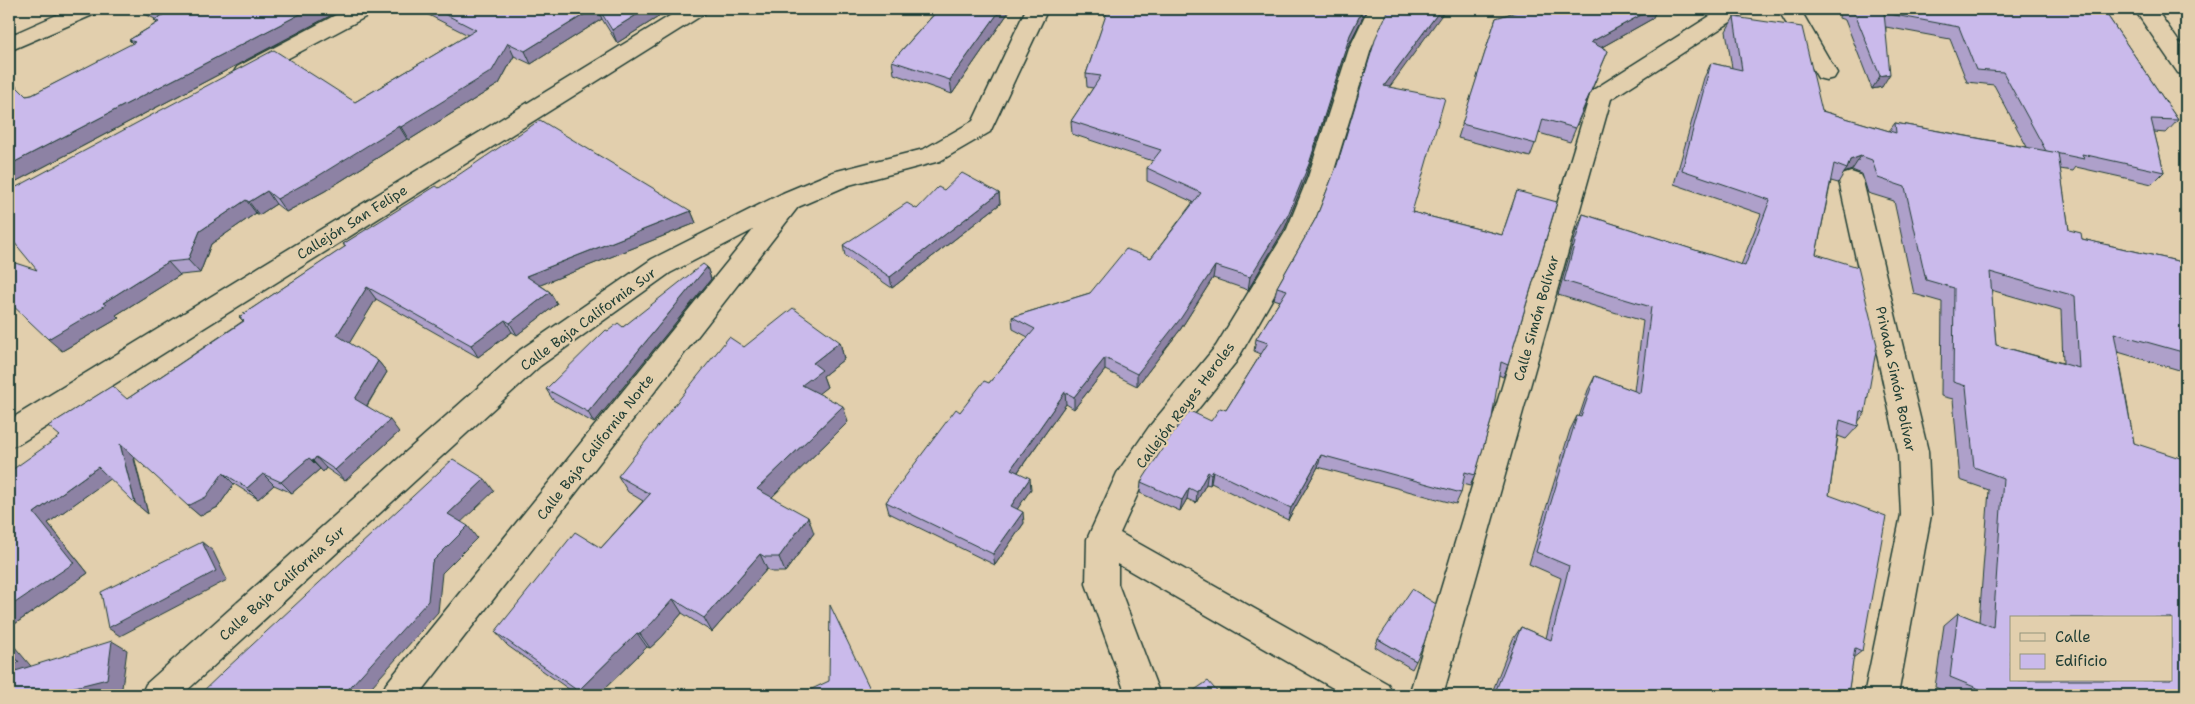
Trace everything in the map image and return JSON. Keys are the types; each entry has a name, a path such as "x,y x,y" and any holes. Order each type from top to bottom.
{"street":[{"path":"9,44 86,9"},
{"path":"225,83 363,9"},
{"name":"Callejón San Felipe","path":"9,435 696,9"},
{"name":"Calle Baja California Sur","path":"158,695 530,358 661,266 792,199 842,178 932,155 982,126 1037,9"},
{"name":"Callejón Reyes Heroles","path":"1102,539 1128,482 1159,436 1226,354 1299,230 1320,177 1360,48 1379,9"},
{"name":"Calle Simón Bolívar","path":"1426,695 1601,95 1736,9"},
{"path":"1789,9 1826,73"},
{"path":"2144,9 2186,68"},
{"name":"Privada Simón Bolívar","path":"1851,182 1913,451 1916,515 1881,695"},
{"name":"Calle Baja California Norte","path":"398,695 792,199"},
{"path":"1143,695 1102,584 1102,539 1376,695"}],"building":[{"path":"151,9 310,9 9,165 9,79 26,96 32,95 135,42 129,40 159,22 154,20 163,15"},
{"path":"435,9 593,9 525,51 508,43 492,71 401,127 399,126 277,199 267,191 249,202 246,200 200,231 188,260 168,262 103,303 106,305 48,339 9,302 9,261 37,270 9,236 9,191 274,50 355,102 476,30"},
{"path":"599,9 646,9 612,30"},
{"path":"939,9 1001,9 950,80 892,61"},
{"path":"1108,9 1363,9 1350,35 1309,164 1288,215 1250,277 1215,266 1181,318 1137,374 1105,358 1074,397 1065,392 1011,469 1030,478 1011,506 1023,512 993,554 886,502 956,409 960,412 984,381 989,383 1035,329 1012,317 1090,293 1126,249 1151,258 1201,193 1147,168 1161,150 1071,121 1101,76 1086,74"},
{"path":"1389,9 1441,9 1384,86 1445,98 1412,212 1502,235 1517,191 1557,202 1508,365 1501,362 1492,418 1475,475 1465,472 1461,493 1321,455 1291,508 1213,471 1211,474 1208,472 1197,492 1189,488 1182,500 1141,482 1172,434 1190,411 1211,421 1220,408 1226,410 1268,343 1256,339 1287,290 1277,287 1316,218 1337,165 1376,37"},
{"path":"1525,9 1652,9 1591,42 1608,51 1575,128 1543,119 1536,144 1462,124 1496,18"},
{"path":"1853,9 2103,9 2178,120 2151,119 2164,172 2082,154 2084,159 2046,151 2003,72 1976,70 1959,27 1884,13 1890,74 1880,76"},
{"path":"1734,17 1802,27 1822,111 1896,133 1895,123 2058,153 2069,230 2081,233 2082,239 2186,263 2186,353 2114,333 2134,443 2186,460 2186,695 1988,695 1989,693 1950,677 1958,613 1993,627 2003,478 1974,467 1966,386 1953,382 1954,288 1926,280 1905,187 1878,178 1872,160 1861,156 1850,160 1847,169 1834,164 1816,254 1858,267 1877,345 1865,413 1860,411 1858,426 1840,420 1829,495 1886,516 1862,651 1855,648 1848,695 1494,695 1521,627 1551,640 1569,566 1536,552 1577,416 1581,417 1595,376 1640,393 1651,307 1564,281 1583,214 1745,266 1770,200 1682,170 1711,63 1742,70","holes":["1990,272 2075,296 2079,368 1996,345"]},
{"path":"540,120 691,211 526,276 550,292 510,323 505,320 471,345 367,287 337,335 378,361 355,399 390,420 335,470 316,457 313,461 309,458 281,482 263,474 247,488 223,473 206,497 188,506 120,444 135,503 98,467 34,513 74,563 9,607 9,472 60,436 48,426 112,386 127,399 244,321 239,317 346,246 343,244 436,186 439,188"},
{"path":"962,173 999,193 890,277 843,245 907,203 917,209 938,187 944,190"},
{"path":"703,264 707,267 588,412 546,389 606,330 608,331 618,323 623,327"},
{"path":"793,308 840,342 813,363 822,370 802,385 843,406 757,489 808,517 779,557 765,557 760,554 704,618 673,599 652,623 640,634 637,633 578,691 495,632 575,532 601,548 650,494 618,476 729,337 744,347"},
{"path":"453,459 485,479 448,514 468,526 432,562 428,601 343,695 199,695 225,670"},
{"path":"202,542 216,571 108,628 101,592"},
{"path":"1412,589 1436,604 1424,643 1416,661 1378,639"},
{"path":"830,605 873,695 799,695 829,681"},
{"path":"112,641 107,679 43,695 9,695 9,673"},
{"path":"9,650 19,662 9,669"},
{"path":"1208,681 1220,695 1187,695"},
{"path":"1323,690 1331,695 1319,695"}]}
